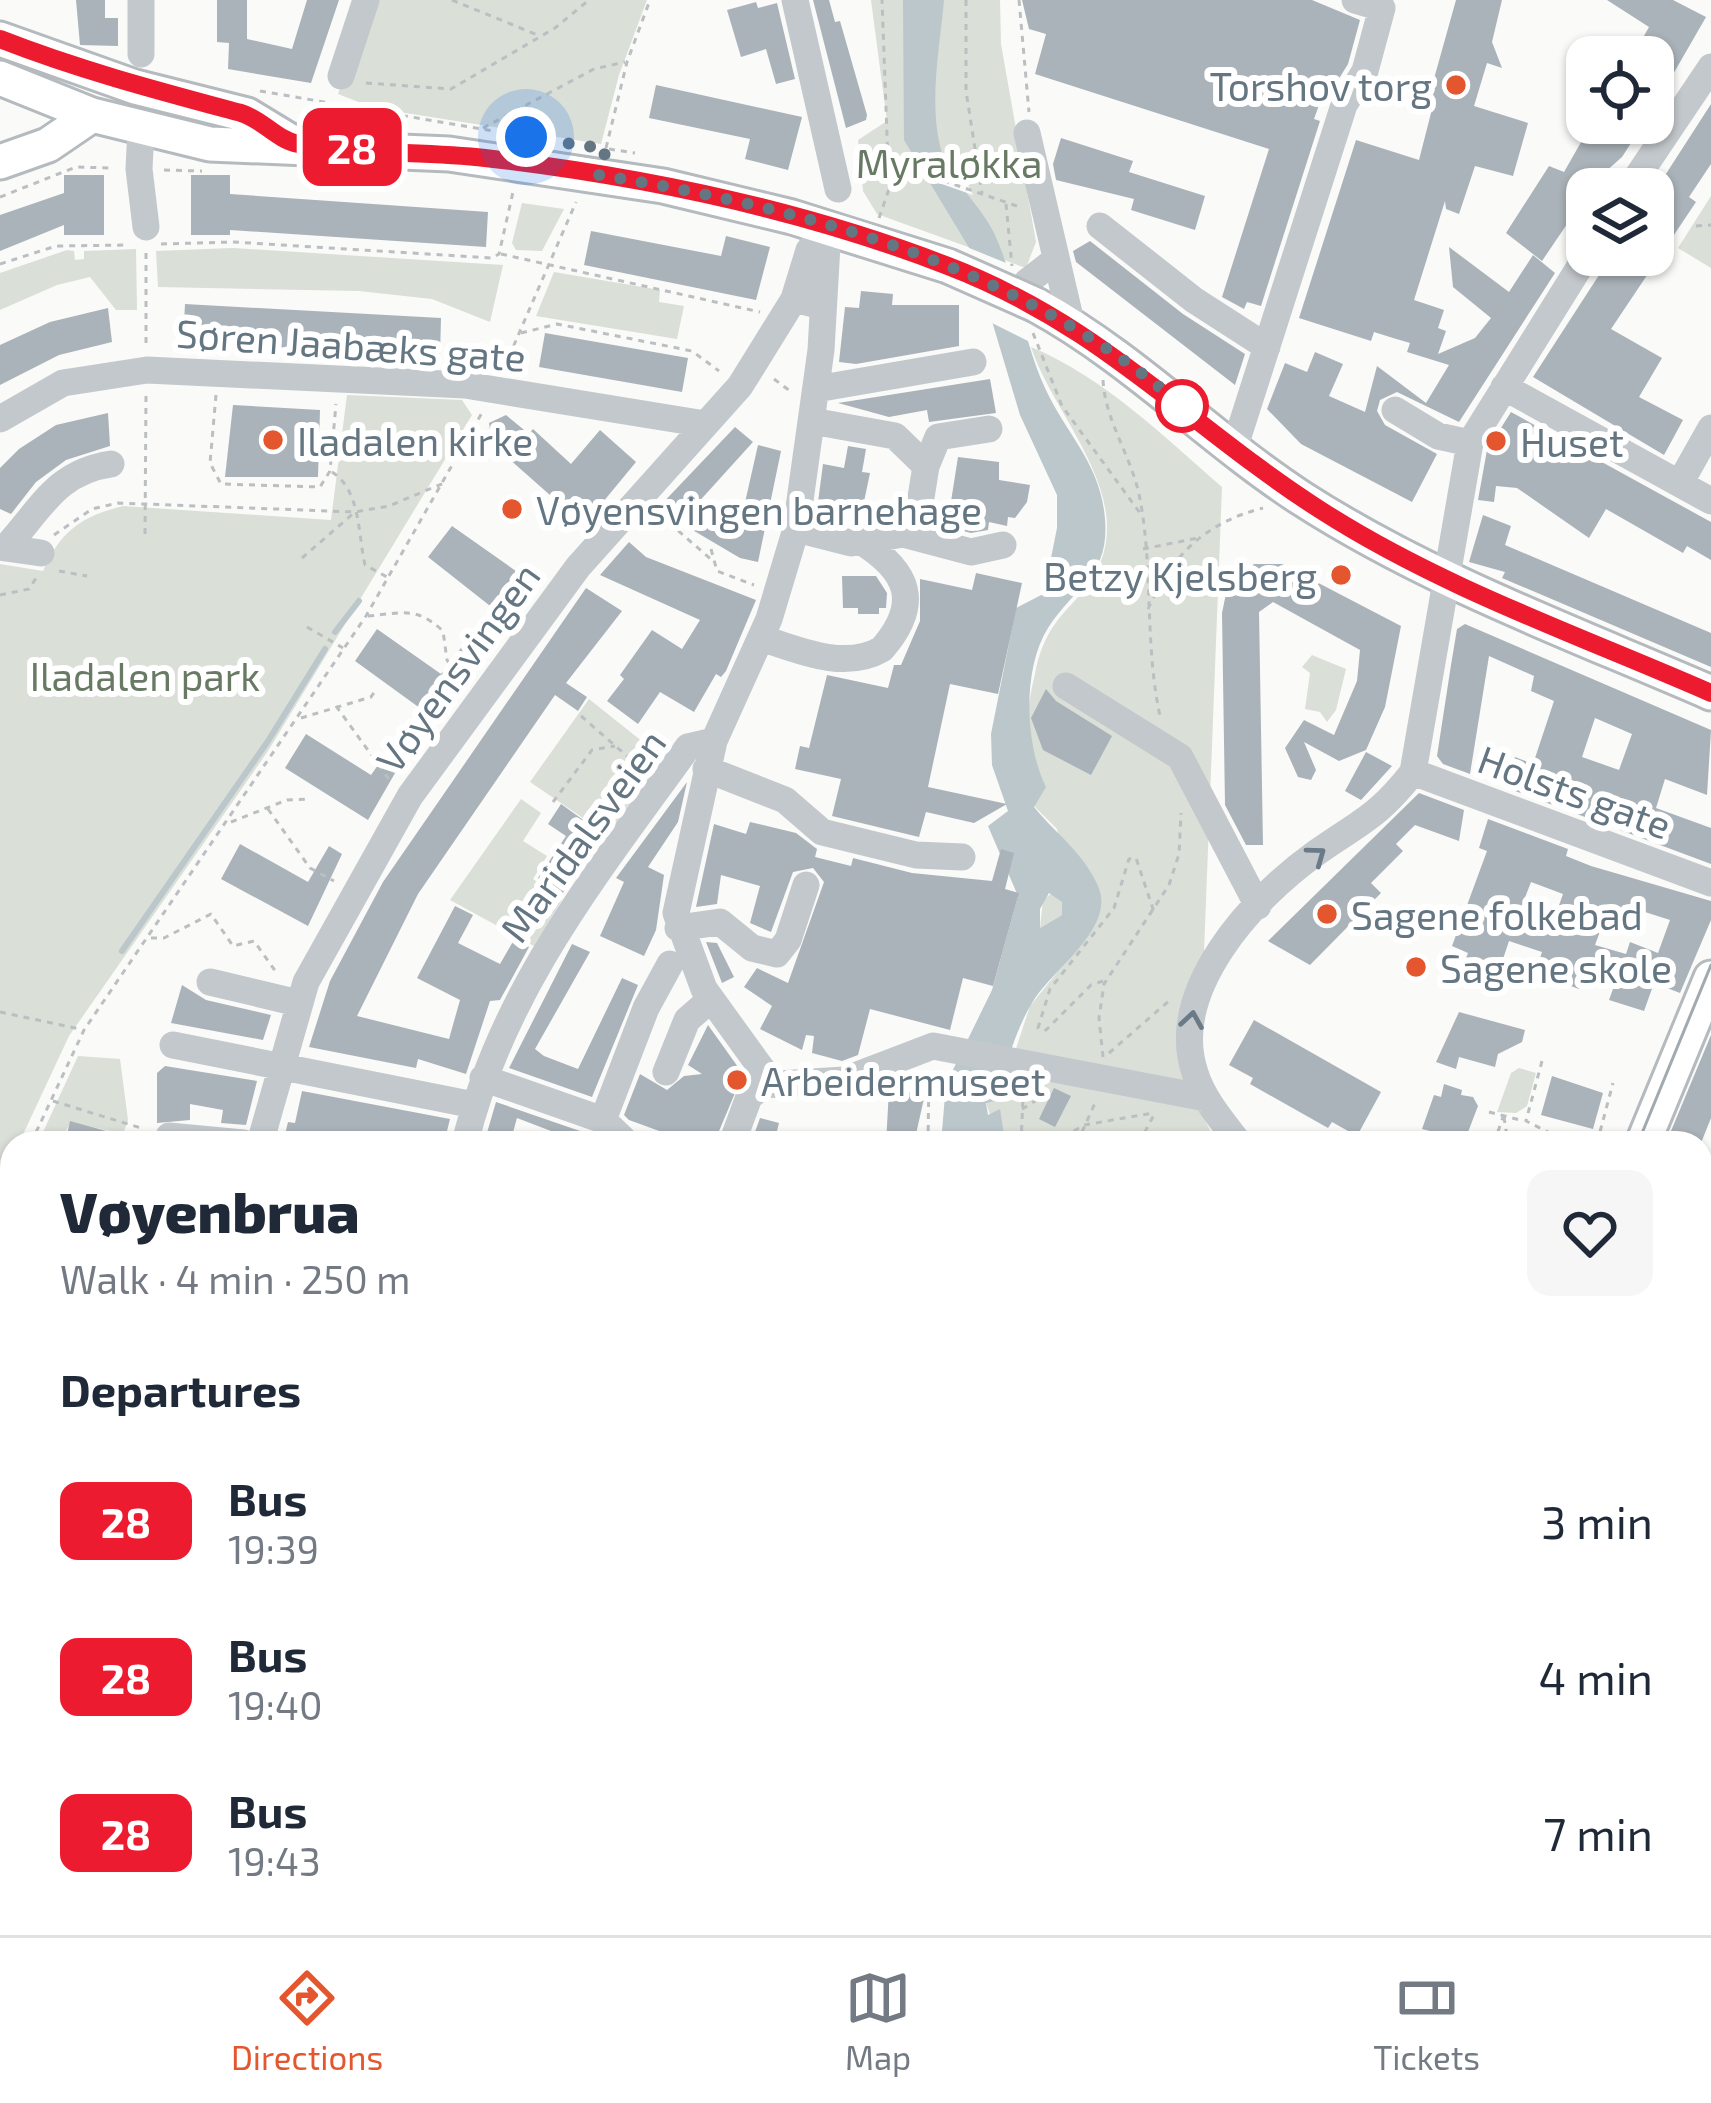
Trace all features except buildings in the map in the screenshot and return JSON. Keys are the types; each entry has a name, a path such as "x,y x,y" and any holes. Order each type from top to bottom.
{"main road":[{"path":"0,39 58,61 247,115 293,143"},
{"path":"0,77 58,61"},
{"path":"0,77 92,115 244,148 293,143 485,158 598,157 948,266 1027,298 1072,326 1149,379 1234,449 1346,526 1449,579 1711,694"},
{"path":"0,162 48,145 92,115"},
{"path":"1648,1131 1711,978"}],"street":[{"path":"141,0 142,54"},
{"path":"349,79 366,0"},
{"path":"795,0 830,135 838,189"},
{"path":"1234,449 1340,117 1365,71 1382,8 1355,0"},
{"path":"1643,168 1711,67"},
{"path":"141,129 146,236"},
{"path":"1027,134 1072,326"},
{"path":"1100,226 1194,300 1267,347"},
{"name":"Maridalsveien","path":"467,1131 479,1091 532,969 688,747 710,755 761,638 796,529 816,389 808,250 828,227"},
{"path":"1027,298 1054,261"},
{"path":"1229,1131 1206,1098 1192,1064 1190,1017 1209,970 1258,906 1314,854 1386,808 1413,772 1449,579 1450,434 1504,387 1574,276"},
{"name":"Vøyensvingen","path":"263,1131 280,1066 291,993 479,696 578,567 740,386 808,302"},
{"path":"816,389 973,362"},
{"name":"Søren Jaabæks gate","path":"0,419 36,395 89,376 131,370 480,386 705,424"},
{"path":"1504,387 1711,501"},
{"path":"1395,410 1450,434"},
{"path":"812,421 895,436 926,466"},
{"path":"1680,483 1711,428"},
{"path":"915,536 926,466 938,436 988,429"},
{"path":"40,560 2,547 52,488 85,470 111,464"},
{"path":"796,529 862,542 915,536 970,552 1003,544"},
{"path":"761,638 818,656 855,659 882,649 902,610 905,583 898,567 862,542"},
{"path":"1066,686 1168,747 1192,772 1228,858 1258,906"},
{"path":"772,1083 711,999 678,928 676,903 710,755 785,800 822,832 916,855 962,857"},
{"name":"Holsts gate","path":"1413,772 1711,883"},
{"path":"678,928 720,922 752,948 777,954 788,940 806,885"},
{"path":"603,1120 646,1008 670,964"},
{"path":"210,982 291,993"},
{"path":"666,1072 687,1020 711,999"},
{"path":"173,1045 280,1066 479,1091 603,1120 614,1131"},
{"path":"736,1131 748,1097 772,1083 844,1080 918,1048 1103,1068 1164,1102 1206,1098"}],"path":[{"path":"452,0 542,37"},
{"path":"349,79 451,89 542,37 589,0"},
{"path":"643,155 598,157 650,0"},
{"path":"878,224 889,189 882,0"},
{"path":"966,0 966,91 982,193"},
{"path":"1019,0 1027,134"},
{"path":"479,129 594,69 627,62"},
{"path":"247,88 526,137"},
{"path":"889,153 910,170 1006,204 1008,251 1055,395 1142,514"},
{"path":"854,155 889,161"},
{"path":"889,189 910,170"},
{"path":"499,254 513,192"},
{"path":"500,376 576,202"},
{"path":"1696,226 1711,225"},
{"path":"146,236 146,340"},
{"path":"0,264 56,246 146,236 492,258 499,254 766,315"},
{"path":"521,333 557,324 692,351 740,386"},
{"path":"219,372 209,463 221,484 320,488 330,471 339,379"},
{"path":"1102,378 1106,408 1133,472 1142,514 1154,687 1168,747"},
{"path":"145,534 147,380"},
{"path":"37,1131 84,1030 345,649 446,482 489,399"},
{"path":"330,471 342,478 364,533 365,565 387,577"},
{"path":"0,595 29,589 40,560 64,526 92,509 146,502 355,512 389,506 446,482"},
{"path":"640,499 713,561"},
{"path":"1146,614 1157,590 1213,523 1263,508"},
{"path":"302,558 355,512"},
{"path":"1143,550 1199,538"},
{"path":"711,549 717,571 778,595"},
{"path":"40,560 87,576"},
{"path":"366,616 403,609 428,617 443,631 454,678 479,696"},
{"path":"307,627 345,649"},
{"path":"299,718 371,697 377,688"},
{"path":"336,706 374,763"},
{"path":"581,716 661,785"},
{"path":"554,802 592,750 615,746"},
{"path":"229,823 309,799"},
{"path":"1103,1068 1099,1018 1106,980 1154,913 1175,869 1181,806"},
{"path":"268,808 310,868 336,882"},
{"path":"1106,980 1091,985 1046,1030 1038,1028 1050,989 1114,908 1129,859 1136,858 1154,913"},
{"path":"149,938 164,938 211,914 233,946 254,941 291,993"},
{"path":"1103,1068 1180,992"},
{"path":"0,1012 84,1030"},
{"path":"929,1131 939,1053"},
{"path":"1526,1121 1542,1061"},
{"path":"1600,1131 1613,1083"},
{"path":"1022,1131 1023,1098"},
{"path":"51,1101 141,1128"},
{"path":"1074,1131 1164,1102"},
{"path":"1146,1131 1164,1102"},
{"path":"1490,1112 1544,1131"},
{"path":"1498,1131 1503,1116"},
{"path":"1503,1116 1506,1131"},
{"path":"1082,1131 1084,1125"}],"green space":[{"path":"371,0 647,0 619,75 601,144 374,108 338,94"},
{"name":"Myraløkka","path":"871,0 1000,0 1001,44 1036,242 1026,268 877,214 863,191 858,140 887,121"},
{"path":"1711,196 1711,268 1678,248"},
{"path":"522,203 564,209 542,251 516,250 512,243"},
{"path":"233,248 503,265 490,322 432,299 359,291 158,287 156,251"},
{"path":"136,249 137,310 116,310 90,277 57,285 0,310 0,273 67,250 74,251 75,260 84,259 84,251"},
{"path":"554,272 660,290 659,302 684,306 677,339 536,316"},
{"path":"1031,347 1108,391 1222,487 1204,952 1179,1030 1183,1069 1211,1131 981,1131 990,1115 986,1102 999,1100 1030,1006 1081,943 1057,829 1034,806 1038,772 1028,714 1041,652 1057,621 1095,574 1107,531 1096,477"},
{"name":"Iladalen park","path":"347,395 462,400 472,415 268,751 69,1036 25,1131 0,1131 0,564 43,571 74,528 123,506 331,520"},
{"path":"1312,655 1346,669 1336,710 1327,722 1320,712 1305,709 1310,673 1302,667"},
{"path":"589,699 663,758 608,835 530,782"},
{"path":"521,799 541,813 523,841 547,856 533,879 562,900 534,946 450,900"},
{"path":"1052,893 1062,902 1062,915 1040,928 1043,900"},
{"path":"78,1056 120,1059 128,1120 124,1131 71,1122 66,1131 44,1131"},
{"path":"1519,1068 1536,1073 1527,1106 1516,1113 1497,1112 1511,1073"}],"shaded area":[{"path":"903,0 944,0 935,92 940,146 949,168 993,231 1037,369 1088,461 1104,510 1098,564 1048,628 1034,664 1029,707 1034,750 1046,787 1034,807 1092,874 1101,902 1090,933 1041,990 1020,1026 999,1100 986,1103 988,1115 1000,1109 1003,1131 942,1131 946,1084 992,990 1018,896 988,826 1008,811 992,765 991,734 1016,608 1051,590 1046,583 1057,528 1057,495 1020,415 971,251 904,140","holes":["1049,893 1062,902 1062,915 1040,928 1040,909"]}],"pier":[{"path":"909,162 967,183 973,195 919,176"},
{"path":"962,245 1011,265 1036,345 984,319"}],"waterway":[{"path":"335,632 359,601"},
{"path":"122,951 268,741 325,649"}],"tram line":[{"path":"1643,1131 1711,965"}],"bus line":[{"name":"28","path":"0,39 135,87 247,115 293,143 485,158 663,186 828,227 948,266 1036,305 1099,344 1273,479 1375,542 1711,693"}],"place":[{"name":"Torshov torg","path":"1456,85"},
{"name":"Iladalen kirke","path":"273,440"},
{"name":"Huset","path":"1496,441"},
{"name":"Vøyensvingen barnehage","path":"512,509"},
{"name":"Betzy Kjelsberg","path":"1341,575"},
{"name":"Sagene folkebad","path":"1327,914"},
{"name":"Sagene skole","path":"1416,967"},
{"name":"Arbeidermuseet","path":"737,1080"}],"route":[{"path":"526,137 606,149 599,175 792,217 902,250 1000,287 1099,344 1182,406"}]}
